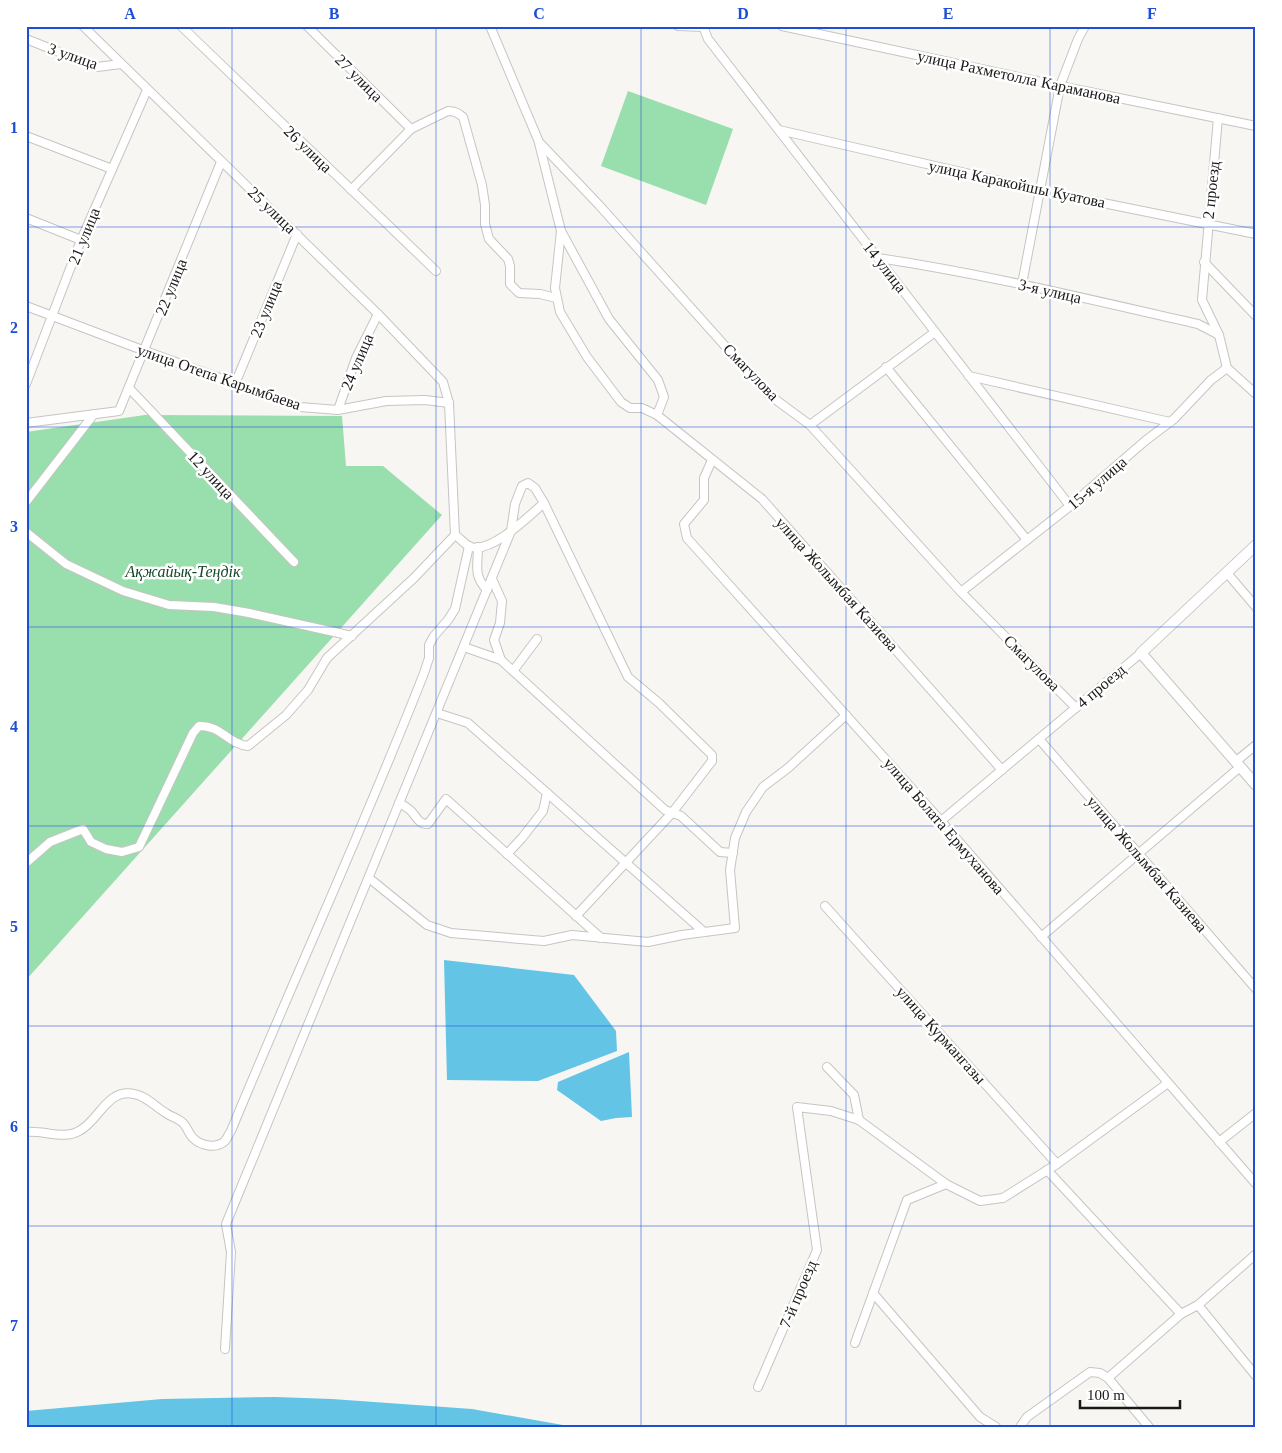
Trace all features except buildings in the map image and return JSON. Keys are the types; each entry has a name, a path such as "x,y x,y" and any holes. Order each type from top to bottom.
{"street":[{"name":"25 улица","path":"83,26 378,314 443,382 448,403 455,534"},
{"name":"26 улица","path":"181,26 436,271"},
{"name":"27 улица","path":"307,26 411,129"},
{"name":"Смагулова","path":"490,26 539,142 599,205 768,394 810,425 962,592 1076,708"},
{"path":"678,26 703,27"},
{"name":"улица Рахметолла Караманова","path":"782,26 1256,126"},
{"path":"1022,284 1060,86 1085,26"},
{"name":"14 улица","path":"703,27 708,39 1070,506"},
{"name":"3 улица","path":"26,39 97,67 121,64"},
{"name":"21 улица","path":"26,384 81,240 147,90"},
{"path":"351,190 411,129 448,111 454,111 463,117 482,185 486,224 490,239 508,259 510,284 519,293 540,294 556,298"},
{"name":"2 проезд","path":"1218,118 1202,300 1219,335 1227,368"},
{"name":"улица Каракойшы Куатова","path":"779,130 1039,190 1256,234"},
{"path":"26,136 112,169"},
{"name":"улица Жолымбая Казиева","path":"539,142 561,231 608,319 658,380 664,397 657,415"},
{"name":"22 улица","path":"94,414 119,412 221,162"},
{"path":"26,218 81,240"},
{"name":"улица Жолымбая Казиева","path":"561,231 555,288 560,312 587,357 621,402 630,408 642,408 657,415 762,499 1002,770"},
{"name":"23 улица","path":"235,384 297,234"},
{"name":"3-я улица","path":"878,258 1022,284 1198,324 1219,335"},
{"path":"1204,262 1256,316"},
{"name":"улица Отепа Карымбаева","path":"26,306 300,407 338,410 386,401 425,400 448,403"},
{"name":"24 улица","path":"338,410 356,358 378,314"},
{"path":"810,425 935,332"},
{"path":"886,368 1027,540"},
{"path":"1227,368 1256,394"},
{"name":"15-я улица","path":"962,592 1070,506 1145,441 1170,422 1211,380 1227,368"},
{"path":"969,376 1170,422"},
{"name":"12 улица","path":"129,388 294,562"},
{"path":"26,423 94,414"},
{"path":"26,502 94,414"},
{"name":"улица Болата Ермуханова","path":"712,460 704,478 704,500 684,524 687,538 941,821 1256,1184"},
{"path":"226,1349 231,1252 226,1224 511,531 515,504 522,486 528,484 535,488 544,504 628,676 659,703 712,755 709,767 672,813 576,916"},
{"path":"26,863 50,842 83,828 91,842 106,849 122,852 139,847 192,733 199,726 210,726 240,745 248,746 286,716 308,690 327,658 414,578 455,534 469,546 478,547 497,540 511,531 544,504"},
{"path":"26,532 66,564 123,591 169,604 214,607 249,613 352,636"},
{"name":"4 проезд","path":"941,821 1141,653 1256,545"},
{"path":"26,1132 64,1134 78,1132 102,1108 122,1093 134,1094 148,1099 162,1111 184,1123 194,1140 202,1145 212,1145 224,1141 231,1131 302,962 378,789 429,658 429,645 454,609 469,546"},
{"path":"478,547 477,574 487,590"},
{"path":"1227,573 1256,606"},
{"path":"492,578 502,601 500,623 494,640 501,660"},
{"path":"513,671 538,639"},
{"path":"464,646 501,660 665,810 681,816 720,852 733,852"},
{"path":"1141,653 1256,785"},
{"path":"437,713 468,723 704,932"},
{"path":"368,878 427,925 451,933 544,941 572,935 648,942 735,928 730,870 735,838 746,812 763,787 788,768 846,714"},
{"name":"улица Жолымбая Казиева","path":"1039,739 1256,989"},
{"path":"1041,937 1238,765 1256,745"},
{"path":"507,854 543,811 548,793"},
{"path":"400,803 411,810 416,819 424,824 428,824 446,799 601,938"},
{"name":"улица Курмангазы","path":"825,906 1057,1164"},
{"path":"827,1067 854,1095 859,1120 946,1184 980,1201 1003,1198 1057,1164 1168,1083"},
{"name":"7-й проезд","path":"758,1387 817,1250 797,1108 831,1111 859,1120"},
{"path":"1219,1142 1256,1113"},
{"path":"1047,1170 1181,1314"},
{"path":"855,1343 907,1200 946,1184"},
{"path":"1108,1378 1181,1314 1198,1305 1256,1254"},
{"path":"873,1293 980,1417 996,1427"},
{"path":"1198,1305 1256,1376"},
{"path":"1020,1427 1027,1417 1090,1372 1100,1372 1108,1378 1149,1427"}],"green space":[{"path":"628,91 733,129 706,205 601,166"},
{"name":"Ақжайық-Теңдік","path":"145,415 342,416 346,466 383,466 442,515 26,980 26,432"}],"water":[{"path":"444,960 574,975 616,1031 617,1051 538,1081 447,1080"},
{"path":"629,1052 632,1117 601,1121 557,1090 558,1082"},
{"path":"275,1397 472,1409 574,1427 26,1427 26,1411 162,1399"}]}
